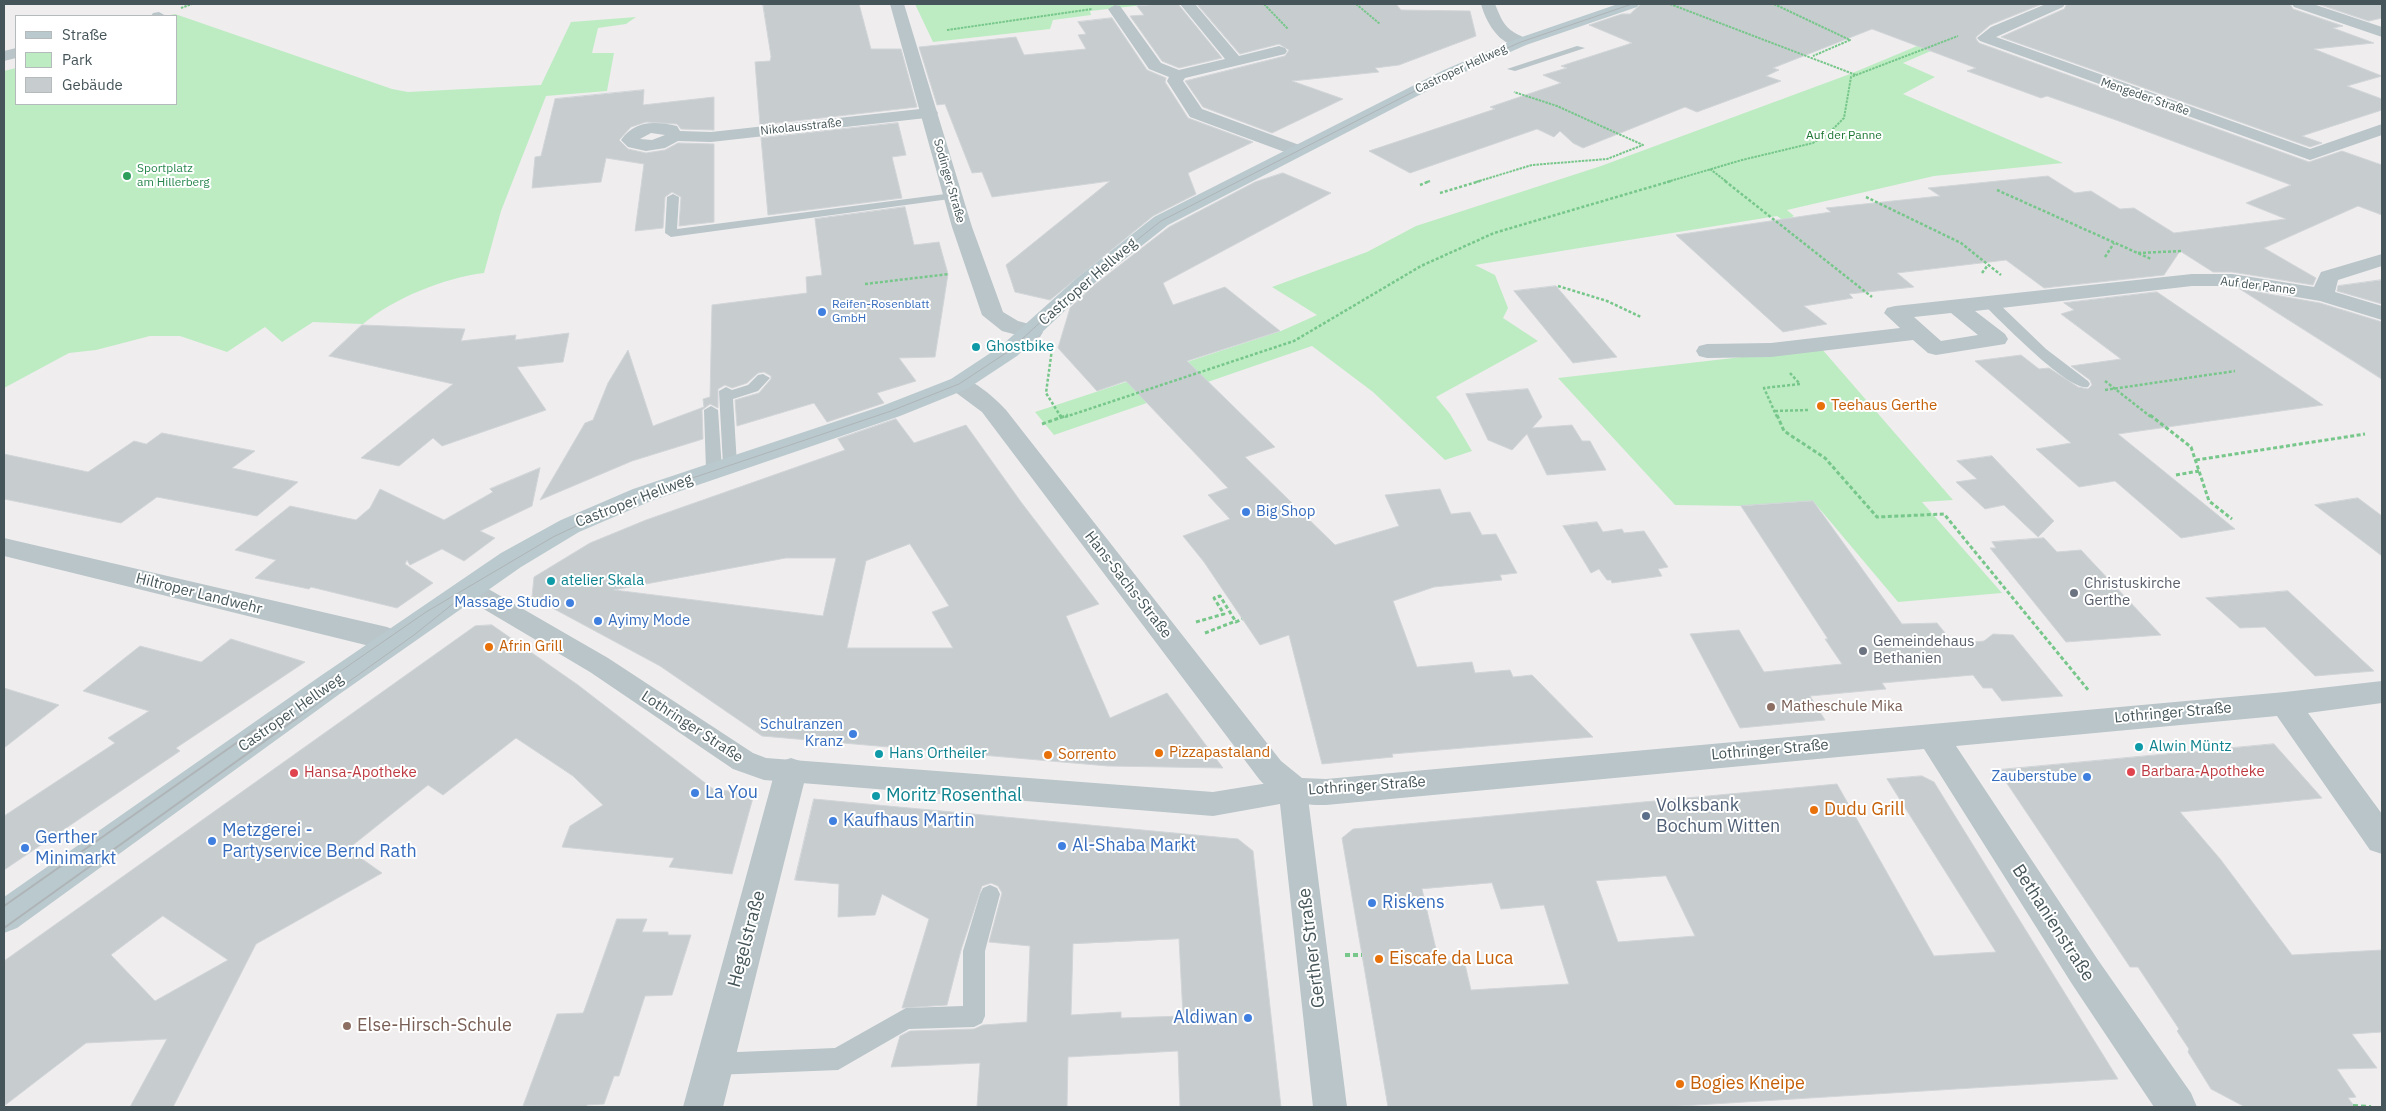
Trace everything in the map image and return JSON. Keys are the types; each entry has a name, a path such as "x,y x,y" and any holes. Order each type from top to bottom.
{"main road":[{"name":"Castroper Hellweg","path":"4,917 394,641 533,546 570,526 642,495 891,412 959,384 982,370 1032,332 1097,271 1161,220 1450,73 1520,42 1632,4"}],"street":[{"name":"Sodinger Straße","path":"897,4 953,196 993,315 1010,326 1032,332"},
{"path":"1187,4 1236,62"},
{"path":"1488,4 1496,27 1508,37 1520,42"},
{"name":"Mengeder Straße","path":"2058,4 1996,30 1985,38 2002,46 2310,155 2382,129"},
{"path":"2299,4 2382,32"},
{"path":"1115,9 1155,66 1178,75 1280,51"},
{"path":"1178,75 1175,80 1196,112 1296,150"},
{"name":"Nikolausstraße","path":"674,136 711,137 929,113"},
{"path":"2323,295 2328,276 2382,260"},
{"name":"Auf der Panne","path":"1895,313 1954,305 1990,304 2192,280 2232,280 2323,295 2382,313"},
{"path":"1895,313 1936,348 1997,339 1954,305"},
{"path":"1707,351 1771,350 1918,332"},
{"name":"Hans-Sachs-Straße","path":"959,384 990,407 1270,770 1279,780 1293,790"},
{"name":"Hiltroper Landwehr","path":"4,547 394,641"},
{"name":"Lothringer Straße","path":"469,589 599,665 743,761 764,769 1213,804 1293,790 1326,792 2286,704 2382,692"},
{"path":"2286,704 2382,840"},
{"name":"Bethanienstraße","path":"1932,736 2085,972 2177,1107"},
{"name":"Hegelstraße","path":"703,1107 791,771"},
{"name":"Gerther Straße","path":"1293,790 1330,1107"}],"lane":[{"path":"1512,69 1580,48"},
{"path":"671,233 953,196"},
{"path":"670,249 673,197"},
{"path":"1990,304 2042,352 2083,384"},
{"path":"722,468 726,394 753,388 763,378"},
{"path":"711,410 722,468"},
{"path":"714,1064 838,1059 906,1020 974,1016 974,950 990,894"}],"path":[{"path":"1356,4 1380,24"},
{"path":"1670,4 1813,56 1856,75"},
{"path":"1774,4 1850,40 1813,56"},
{"path":"946,30 1115,6 1115,9"},
{"path":"1011,433 1062,418 1294,341 1421,266 1466,244 1548,215 1710,169 1813,143 1830,132 1844,118 1851,77 1856,75 1958,36 2002,46"},
{"path":"1440,194 1532,165 1607,159 1643,145 1557,106 1514,92"},
{"path":"1710,169 1895,313"},
{"path":"1420,185 1430,181"},
{"path":"1997,190 2138,253 2192,280"},
{"path":"1866,197 1961,243 2031,298"},
{"path":"2105,257 2114,243"},
{"path":"2138,253 2182,251"},
{"path":"1982,273 1988,265"},
{"path":"865,284 978,271"},
{"path":"1558,286 1607,301 1641,317"},
{"path":"1055,310 1046,393 1062,418"},
{"path":"1771,350 1800,384 1764,388 1784,431 1825,458 1877,517 1944,514 2111,719"},
{"path":"2100,390 2117,390 2235,371"},
{"path":"2103,379 2191,447 2209,501 2232,518"},
{"path":"1775,412 1808,410"},
{"path":"2195,460 2366,434"},
{"path":"2176,474 2199,471"},
{"path":"1224,614 1214,598 1220,596 1236,621"},
{"path":"1205,633 1242,619"},
{"path":"2353,1106 2371,1107"}],"green space":[{"path":"915,4 1152,4 1090,11 1091,15 1053,20 1050,29 933,42"},
{"path":"178,15 392,89 408,92 541,85 571,22 636,17 626,24 598,28 592,53 614,53 607,91 546,96 501,211 484,273 436,284 389,306 363,324 313,322 282,342 265,327 227,352 180,336 150,336 96,350 69,353 4,388 4,71 15,68 15,105 178,105"},
{"name":"Auf der Panne","path":"1946,34 1959,39 1903,63 1935,77 1903,94 2063,163 1934,176 1787,210 1794,216 1784,221 1777,216 1475,265 1495,275 1508,308 1503,318 1538,341 1436,397 1450,414 1472,451 1445,460 1373,392 1312,346 1054,435 1035,412 1281,331 1317,315 1272,287 1367,252 1416,226 1601,166 1850,74"},
{"path":"1821,348 1953,500 1922,502 2002,593 1898,602 1813,501 1741,506 1675,505 1558,378"}],"building":[{"path":"763,4 859,4 871,49 901,49 917,107 760,125 755,62 770,61 771,57"},
{"path":"1178,4 1222,58 1179,68 1162,61 1130,16 1144,15 1137,6"},
{"path":"1197,4 1396,4 1401,10 1470,11 1476,36 1399,65 1375,68 1379,72 1292,81 1343,99 1272,133 1203,107 1185,81 1285,56 1289,50 1279,44 1240,54"},
{"path":"1641,4 2042,4 1990,25 1976,39 1979,43 2309,162 2342,151 2382,165 2382,215 2358,206 2264,248 2316,278 2313,285 2232,272 2213,272 2180,251 2164,275 2044,288 2006,260 1897,273 1914,287 1849,294 1853,298 1804,306 1827,324 1783,332 1676,235 1831,212 1826,208 1940,196 1928,188 2048,176 2075,193 2091,191 2120,209 2134,208 2174,233 2286,219 2246,203 2291,185 2116,120 2047,96 2041,98 1967,71 1976,68 1872,29 1773,68 1779,70 1766,76 1781,81 1697,112 1685,107 1583,148 1573,143 1560,131 1554,137 1537,129 1410,173 1369,151 1495,109 1490,107 1561,83 1543,75 1567,68 1561,66 1632,43 1589,25 1622,14 1630,14"},
{"path":"2067,4 2290,4 2293,9 2343,26 2333,28 2374,43 2314,49 2382,76 2347,86 2382,99 2382,110 2302,136 2322,143 2310,147 2001,37 2064,9"},
{"path":"2318,4 2382,4 2382,18 2369,21"},
{"path":"1112,18 1147,70 1166,78 1165,82 1188,118 1253,142 1188,173 1196,194 1153,216 1050,300 1015,292 1006,265 1110,181 992,197 982,172 972,173 945,104 937,105 919,47 1016,37 1024,55 1086,49 1078,35 1086,34 1078,22"},
{"path":"644,90 643,105 714,97 714,130 681,129 677,124 646,122 631,127 619,140 628,149 646,153 665,150 678,143 714,144 714,222 679,226 681,197 672,192 665,197 663,228 635,231 644,164 606,158 601,182 532,188 535,157 541,156 555,99"},
{"path":"898,123 906,155 892,157 902,198 768,215 761,138"},
{"path":"1283,173 1331,193 1163,283 1173,305 1225,287 1280,331 1187,361 1275,447 1245,457 1335,545 1399,526 1385,495 1440,489 1451,514 1470,512 1482,535 1496,534 1517,573 1500,575 1502,580 1434,587 1393,601 1417,667 1472,662 1475,673 1510,670 1513,677 1532,675 1593,737 1392,754 1393,757 1322,764 1289,635 1260,645 1204,562 1183,536 1230,519 1208,495 1228,488 1126,381 1097,391 1058,348 1070,308 1093,286 1169,227 1255,182"},
{"path":"905,207 914,245 939,242 948,274 935,357 899,358 916,381 877,393 884,403 827,422 814,403 737,426 735,400 759,393 771,379 771,376 764,372 758,373 747,383 732,388 725,385 718,389 718,408 710,404 702,410 703,439 632,461 540,500 585,423 593,420 608,383 628,350 653,426 704,407 703,399 710,397 712,305 807,293 806,277 822,275 815,219"},
{"path":"2382,280 2382,304 2337,291 2338,286"},
{"path":"1556,286 1617,357 1573,363 1514,291"},
{"path":"2240,289 2320,303 2382,322 2382,379"},
{"path":"2157,292 2323,405 2118,434 2235,529 2181,538 2115,481 2079,487 2036,449 2071,443 1975,361 2021,355 2039,369 2049,368 2078,387 2088,389 2092,385 2090,380 2071,366 2121,359 2061,314 2074,310 2064,303"},
{"path":"362,325 465,329 461,341 516,335 515,340 569,333 563,362 517,367 546,410 442,446 433,438 399,466 361,458 453,384 329,356"},
{"path":"1528,389 1542,417 1532,428 1572,425 1582,441 1590,441 1606,470 1547,475 1527,434 1512,450 1488,440 1466,394"},
{"path":"896,419 914,443 966,425 1021,502 1099,604 1066,616 1110,718 1167,693 1223,768 1108,766 762,736 660,666 532,597 534,577 590,543 646,520 845,450 838,439","holes":["910,544 949,606 932,612 953,648 847,648 866,561","786,558 836,558 823,616 614,590"]},
{"path":"162,433 255,451 232,468 298,482 257,516 157,497 121,523 4,499 4,454 88,472 134,441 146,444"},
{"path":"1992,456 2054,521 2038,537 2004,505 1985,509 1956,482 1977,479 1957,461"},
{"path":"540,468 532,506 480,531 495,538 464,561 442,549 410,565 407,560 405,564 433,583 397,608 311,587 309,589 255,578 276,560 235,550 290,506 356,520 370,508 380,489 444,520 493,492 490,489"},
{"path":"2358,498 2382,516 2382,556 2315,505"},
{"path":"1813,501 1902,624 1937,623 1954,644 1984,641 1993,634 2013,635 2063,696 2002,701 1992,688 1983,688 1973,675 1882,683 1886,689 1810,696 1825,720 1740,728 1690,634 1739,630 1764,672 1842,664 1825,639 1828,639 1741,506"},
{"path":"1597,522 1603,532 1622,529 1624,533 1644,531 1668,567 1658,569 1662,576 1612,583 1611,580 1607,580 1599,569 1591,573 1563,526"},
{"name":"Christuskirche Gerthe","path":"2044,538 2057,552 2081,550 2161,635 2066,642 1990,548 1996,548 1992,542"},
{"path":"2288,591 2374,671 2315,676 2265,627 2240,628 2206,598"},
{"path":"492,625 578,685 713,789 754,794 732,874 669,867 674,858 562,847 570,826 603,805 573,776 516,738 443,795 428,785 348,849 382,873 256,944 173,1107 130,1107 167,1039 86,1043 4,1106 4,961 475,626","holes":["163,916 228,960 155,1001 111,955"]},
{"path":"231,639 305,662 176,748 180,751 4,870 4,816 115,743 108,738 149,711 83,691 140,646 201,662"},
{"path":"4,688 59,705 4,748"},
{"path":"2274,744 2322,798 2180,812 2221,860 2292,955 2382,950 2382,1032 2352,1034 2377,1068 2337,1069 2356,1097 2348,1098 2355,1107 2245,1107 2211,1089 2188,1052 2189,1049 2177,1031 2179,1029 2138,967 2130,967 1998,770"},
{"path":"1922,776 1934,782 2118,1079 1664,1107 1388,1107 1342,838 1353,829 1837,784 1934,956 1996,952 1887,779","holes":["1666,876 1695,936 1618,942 1596,881","1492,883 1501,909 1544,905 1569,984 1471,990 1464,960 1439,962 1422,889"]},
{"path":"814,799 1238,839 1253,851 1281,1107 1180,1107 1178,1051 1068,1057 1067,1107 977,1107 980,1063 891,1067 900,1036 910,1031 974,1029 983,1025 1027,1022 1030,946 989,942 1002,893 998,886 991,883 982,886 961,950 947,1005 902,1008 929,919 882,894 875,915 838,917 839,884 795,880","holes":["1179,939 1183,1016 1121,1018 1121,1012 1071,1015 1073,944"]},
{"path":"617,919 647,919 642,932 668,932 668,935 691,935 672,995 645,996 619,1076 614,1076 604,1104 587,1105 586,1107 523,1106 557,1014 583,1013"}],"tram line":[{"path":"270,720 426,612 553,537 642,495 891,411 959,384 1009,351 1085,281 1161,221 1450,73 1521,42 1632,4"},
{"path":"295,720 414,635 459,599"},
{"path":"4,906 272,718"},
{"path":"4,928 297,718"}],"place":[{"name":"Sportplatz am Hillerberg","path":"127,176"},
{"name":"Reifen-Rosenblatt GmbH","path":"822,312"},
{"name":"Ghostbike","path":"976,347"},
{"name":"Teehaus Gerthe","path":"1821,406"},
{"name":"Big Shop","path":"1246,512"},
{"name":"atelier Skala","path":"551,581"},
{"name":"Christuskirche Gerthe","path":"2074,593"},
{"name":"Massage Studio","path":"570,603"},
{"name":"Ayimy Mode","path":"598,621"},
{"name":"Afrin Grill","path":"489,647"},
{"name":"Gemeindehaus Bethanien","path":"1863,651"},
{"name":"Matheschule Mika","path":"1771,707"},
{"name":"Schulranzen Kranz","path":"853,734"},
{"name":"Alwin Müntz","path":"2139,747"},
{"name":"Pizzapastaland","path":"1159,753"},
{"name":"Hans Ortheiler","path":"879,754"},
{"name":"Sorrento","path":"1048,755"},
{"name":"Barbara-Apotheke","path":"2131,772"},
{"name":"Hansa-Apotheke","path":"294,773"},
{"name":"Zauberstube","path":"2087,777"},
{"name":"La You","path":"695,793"},
{"name":"Moritz Rosenthal","path":"876,796"},
{"name":"Dudu Grill","path":"1814,810"},
{"name":"Volksbank Bochum Witten","path":"1646,816"},
{"name":"Kaufhaus Martin","path":"833,821"},
{"name":"Metzgerei - Partyservice Bernd Rath","path":"212,841"},
{"name":"Al-Shaba Markt","path":"1062,846"},
{"name":"Gerther Minimarkt","path":"25,848"},
{"name":"Riskens","path":"1372,903"},
{"name":"Eiscafe da Luca","path":"1379,959"},
{"name":"Aldiwan","path":"1248,1018"},
{"name":"Else-Hirsch-Schule","path":"347,1026"},
{"name":"Bogies Kneipe","path":"1680,1084"}]}
